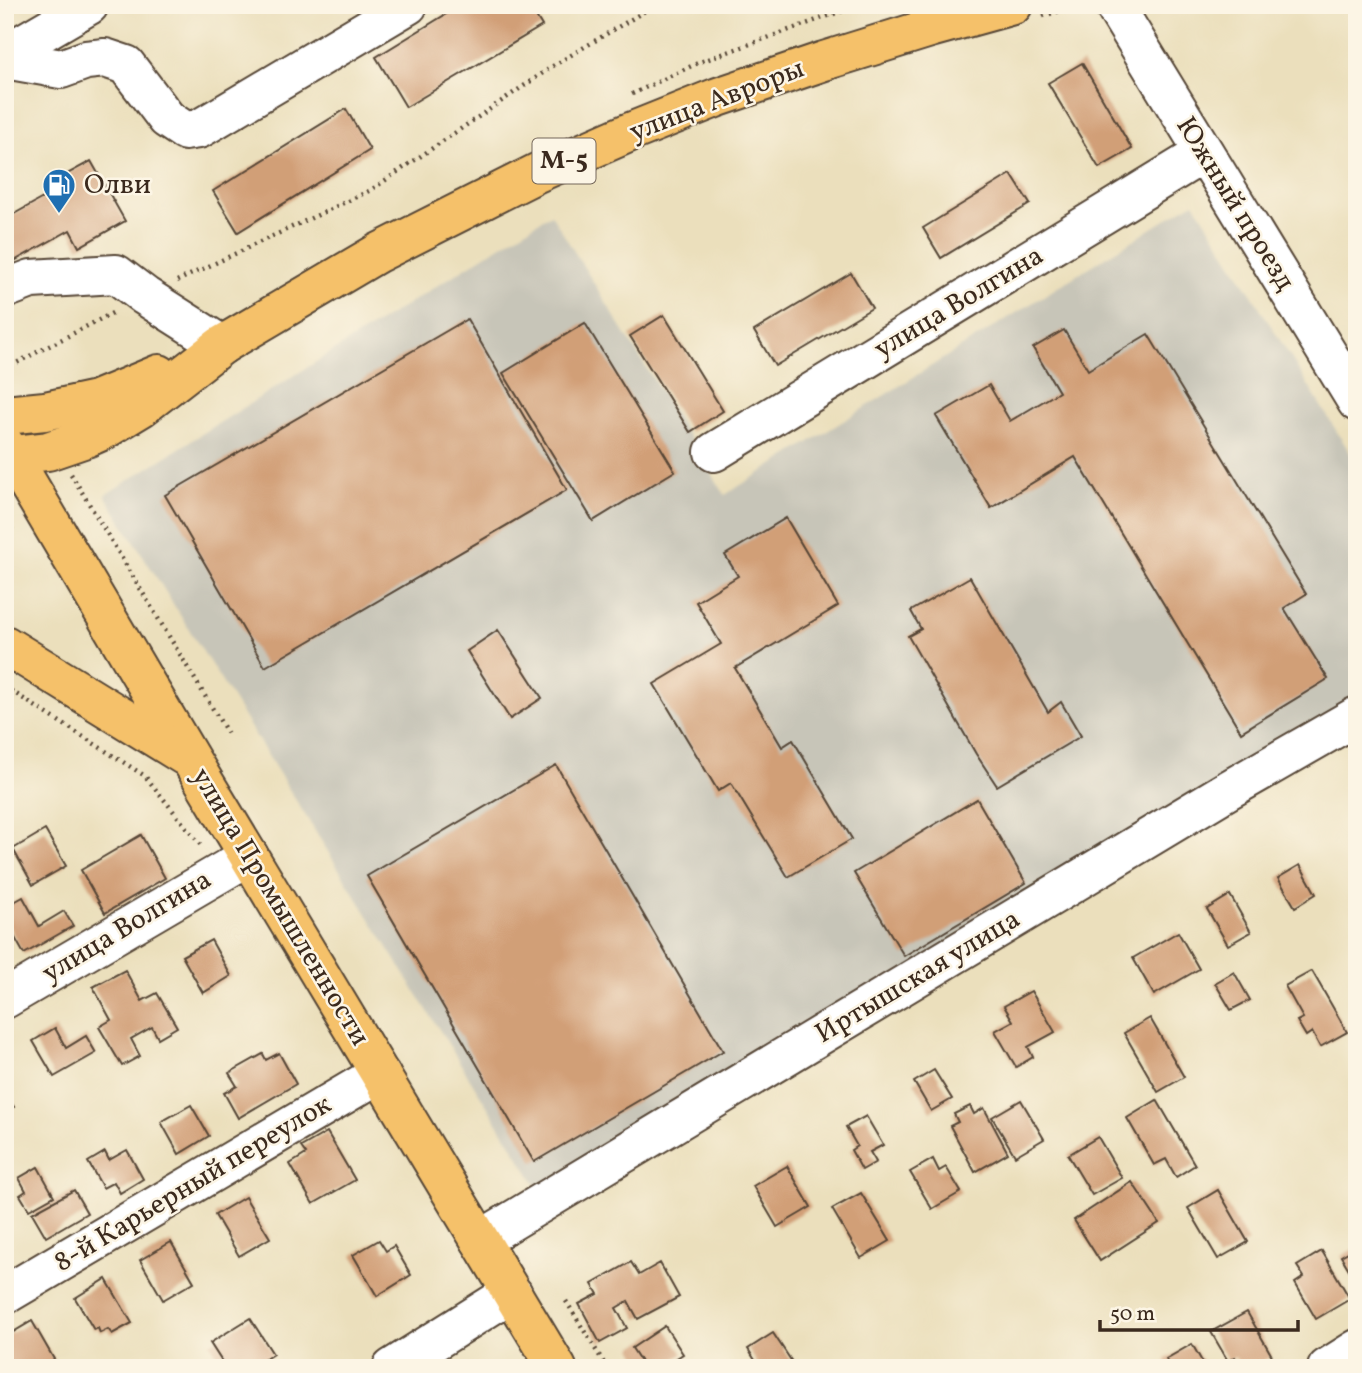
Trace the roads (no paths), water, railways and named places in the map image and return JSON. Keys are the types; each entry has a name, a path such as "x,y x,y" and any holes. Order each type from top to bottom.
{"main road":[{"name":"улица Авроры","path":"5,415 45,411 96,400 217,348 379,253 537,173 718,97 824,61 1013,5"},
{"name":"улица Авроры","path":"7,452 48,451 104,430 142,407 217,348"},
{"name":"улица Промышленности","path":"7,452 557,1368"},
{"path":"5,645 191,760"}],"street":[{"path":"5,56 89,5"},
{"path":"5,56 61,69 86,60 105,58 126,65 167,118 185,131 199,130 408,5"},
{"name":"Южный проезд","path":"1114,5 1357,402"},
{"name":"улица Волгина","path":"714,452 1204,153"},
{"path":"5,289 31,279 116,274 217,348"},
{"name":"Иртышская улица","path":"480,1240 1228,790 1357,716"},
{"name":"улица Волгина","path":"5,999 249,856"},
{"name":"8-й Карьерный переулок","path":"5,1295 381,1075"},
{"path":"392,1368 513,1294"},
{"path":"1327,1368 1357,1349"}],"place":[{"name":"Олви","path":"59,215"}]}
